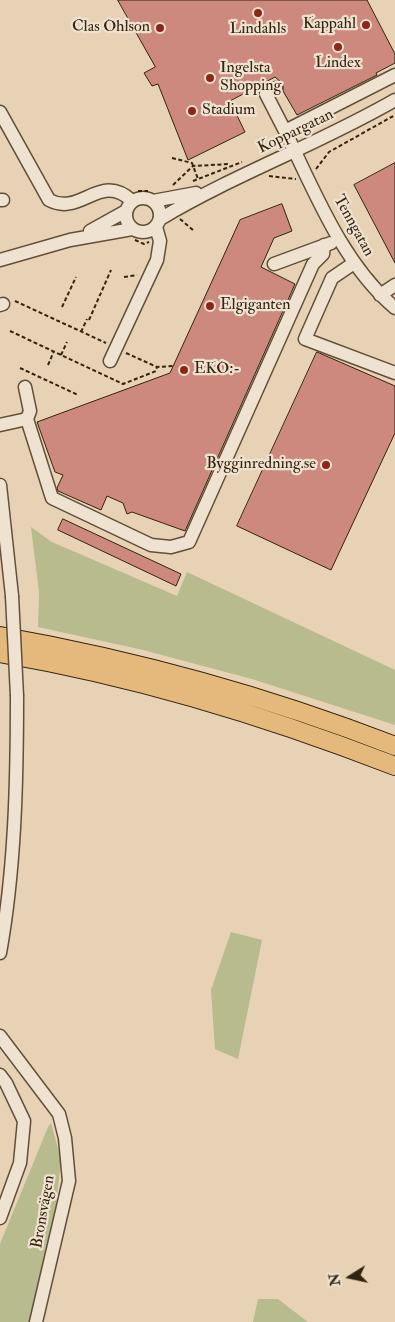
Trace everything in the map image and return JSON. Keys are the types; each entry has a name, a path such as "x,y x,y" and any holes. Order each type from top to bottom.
{"highway":[{"path":"0,636 71,648 245,693 395,746"},
{"path":"0,653 70,665 160,688 259,718 395,766"}],"street":[{"path":"285,131 395,75"},
{"name":"Tenngatan","path":"276,88 266,94 340,240 354,263 380,295 395,308"},
{"name":"Koppargatan","path":"158,223 210,189 295,151 395,100"},
{"path":"0,112 49,200 66,205 107,190 117,191 128,203 126,221 141,238"},
{"name":"Koppargatan","path":"152,196 210,189"},
{"path":"0,260 70,240 106,224 128,203 152,196 159,209 159,252 110,361"},
{"path":"141,238 158,223"},
{"path":"70,240 141,238 152,240 159,252"},
{"path":"274,264 340,240"},
{"path":"25,387 30,411 27,419 52,498 151,545 171,547 189,542 313,264 323,254 324,246"},
{"path":"354,263 332,278 305,339 395,373"},
{"path":"380,295 395,285"},
{"path":"0,425 27,419"},
{"path":"0,485 12,596 17,696 17,755 5,870 0,954"},
{"name":"Bronsvägen","path":"0,1036 60,1114 65,1138 69,1181 36,1322"},
{"path":"0,1075 6,1083 24,1121 20,1163 0,1218"}],"path":[{"path":"267,176 292,179 306,175 319,167 329,152 395,115"},
{"path":"172,158 192,163 198,180"},
{"path":"189,183 243,162"},
{"path":"167,191 193,166 235,164"},
{"path":"128,203 138,191 152,196"},
{"path":"182,213 177,217 193,230"},
{"path":"81,332 111,270"},
{"path":"124,277 140,274"},
{"path":"62,307 76,277"},
{"path":"4,302 81,332 158,367 173,366"},
{"path":"10,331 123,384 156,371 158,367"},
{"path":"61,355 67,342"},
{"path":"48,365 54,351"},
{"path":"20,368 78,395"}],"green space":[{"path":"31,527 52,542 177,596 187,572 395,670 395,725 252,679 143,650 38,627 39,592"},
{"path":"231,932 262,940 238,1059 215,1049 211,990"},
{"path":"51,1123 61,1160 54,1224 31,1322 0,1322 0,1244"},
{"path":"258,1299 278,1299 308,1322 253,1322"}],"building":[{"name":"Ingelsta Shopping","path":"118,0 367,0 395,54 395,63 376,73 377,75 297,115 283,91 283,84 275,77 230,101 245,132 188,160 158,84 152,86 144,73 155,67"},
{"path":"395,163 395,263 354,185"},
{"path":"282,204 292,231 274,238 261,267 295,284 185,531 132,512 127,514 123,503 107,496 101,510 58,491 57,488 63,475 55,472 37,422 170,373 240,220"},
{"path":"317,352 395,386 395,433 331,570 237,526"},
{"path":"63,519 181,574 176,586 58,530"}],"place":[{"name":"Lindahls","path":"258,13"},
{"name":"Kappahl","path":"366,25"},
{"name":"Clas Ohlson","path":"160,28"},
{"name":"Lindex","path":"338,47"},
{"name":"Ingelsta Shopping","path":"210,78"},
{"name":"Stadium","path":"192,111"},
{"name":"Elgiganten","path":"210,306"},
{"name":"EKO:-","path":"184,370"},
{"name":"Bygginredning.se","path":"326,465"}]}
